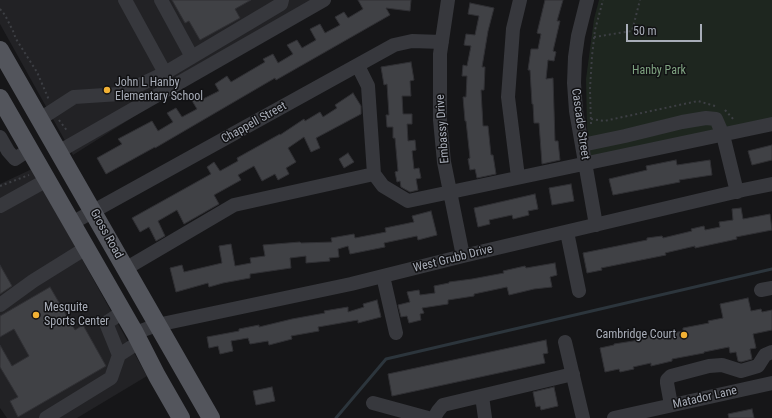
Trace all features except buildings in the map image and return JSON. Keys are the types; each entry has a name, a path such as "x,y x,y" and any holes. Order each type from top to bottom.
{"main road":[{"name":"Gross Road","path":"0,50 46,115 64,148 93,212 211,418"},
{"name":"Gross Road","path":"0,98 137,337 181,418"}],"street":[{"path":"125,0 165,73"},
{"path":"160,0 192,57"},
{"path":"46,115 74,97 120,94 165,73 281,4 282,0"},
{"path":"64,148 324,0"},
{"name":"Embassy Drive","path":"448,0 440,54 440,120 444,162 463,256"},
{"path":"518,177 508,97 513,29 520,0"},
{"name":"Cascade Street","path":"587,0 578,32 574,57 574,83 576,111 588,144 585,163 596,225"},
{"name":"Chappell Street","path":"72,224 394,45 412,41 442,42"},
{"path":"358,66 368,86 374,174 383,186 408,201 772,124"},
{"path":"588,144 682,122 706,118 716,119 723,135 737,192"},
{"path":"0,137 8,151 15,158 30,149"},
{"path":"125,269 234,205 374,174"},
{"path":"0,206 44,175"},
{"name":"West Grubb Drive","path":"119,355 137,337 157,325 383,276 772,184"},
{"path":"567,232 578,291"},
{"path":"0,305 33,281 86,248"},
{"path":"383,276 396,333"},
{"path":"46,418 111,378 119,355 106,323 122,312"},
{"path":"565,342 583,418"},
{"path":"670,405 667,380 671,376 709,366 722,365 741,370 758,366 765,355 772,352"},
{"path":"434,418 443,405 573,374"},
{"name":"Matador Lane","path":"614,418 772,383"},
{"path":"482,396 485,418"},
{"path":"372,403 428,418"}],"path":[{"path":"588,144 591,122 590,89 592,56 594,37 603,0"},
{"path":"594,37 632,31 640,0"},
{"path":"0,9 5,15 16,39 37,72 45,90 46,115 67,130 69,136 64,148"},
{"path":"0,186 44,175"}],"shaded area":[{"name":"John L Hanby Elementary School","path":"0,0 319,0 73,155 0,24"},
{"path":"32,169 147,376 77,418 7,418 0,408 0,184"}],"green space":[{"name":"Hanby Park","path":"599,0 772,0 772,120 591,159 587,127 586,79 594,19"}],"waterway":[{"path":"336,418 386,359 772,269"}],"place":[{"name":"John L Hanby Elementary School","path":"107,90"},
{"name":"Mesquite Sports Center","path":"36,315"},
{"name":"Cambridge Court","path":"684,335"}]}
